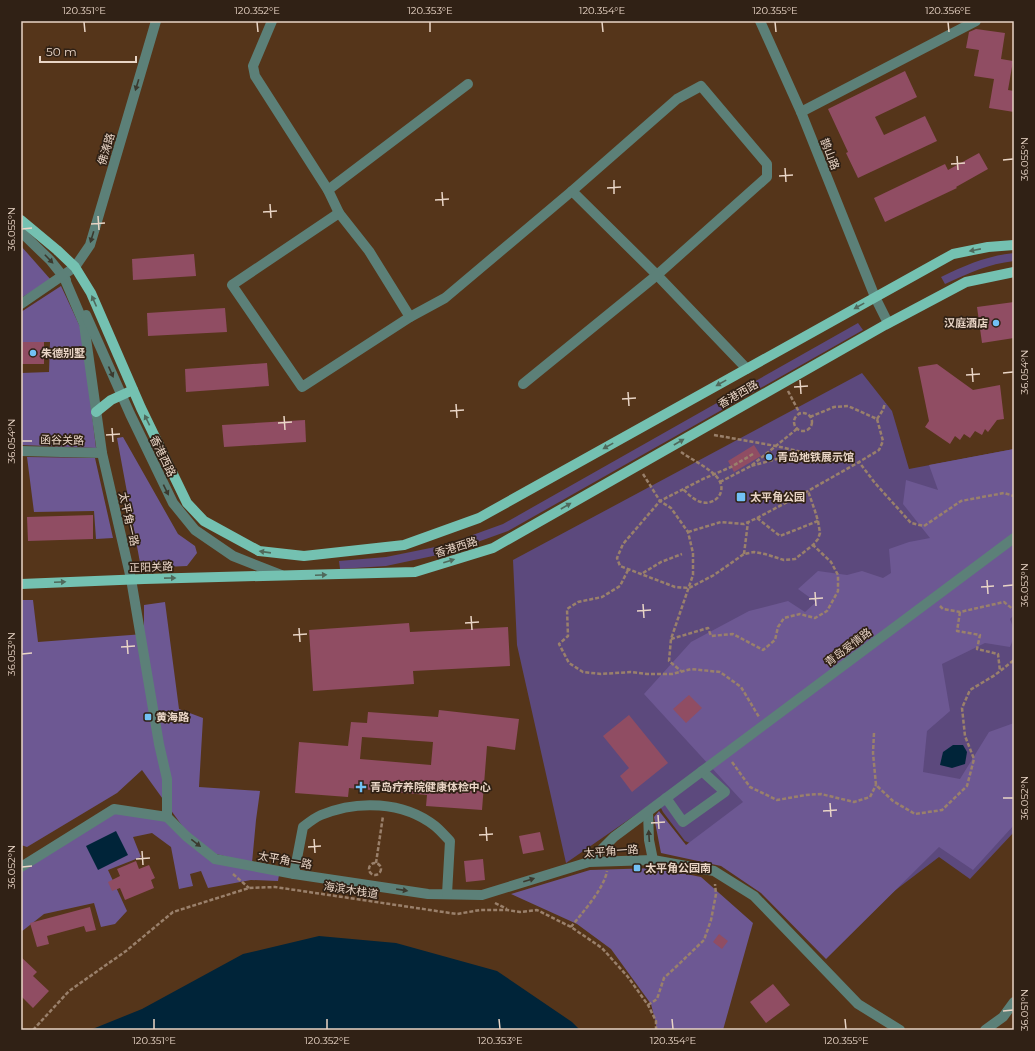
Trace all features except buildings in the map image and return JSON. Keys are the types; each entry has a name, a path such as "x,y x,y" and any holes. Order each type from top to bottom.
{"main road":[{"name":"香港西路","path":"21,220 75,267 91,293 133,390 187,503 204,521 230,537 259,551 304,556 404,545 479,518 953,254 988,247 1014,245"},
{"name":"香港西路","path":"282,576 415,572 493,548 888,323 966,282 1014,272"},
{"path":"96,412 110,400 133,390"},
{"name":"正阳关路","path":"21,584 131,579 282,576"}],"street":[{"name":"佛涛路","path":"21,304 75,267 90,245 156,21"},
{"path":"272,21 253,66 256,76 328,190 339,213 369,251 410,317"},
{"name":"鹊山路","path":"760,21 801,112 875,297 888,323"},
{"path":"801,112 976,21"},
{"path":"328,190 468,84"},
{"path":"339,213 232,285 239,298 302,387 410,317 445,298 572,191 677,99 701,86 766,164 767,177 657,275 523,384"},
{"path":"572,191 657,275 747,369"},
{"name":"香港西路","path":"21,232 63,275 80,301 121,395 173,503 195,530 233,556 282,576"},
{"name":"太平角一路","path":"63,275 84,324 102,453 131,579 159,744 167,779 167,817 186,836 215,859 294,874 428,894 482,895 589,862 654,860 714,871 754,896 858,1004 900,1030"},
{"name":"函谷关路","path":"21,451 102,453"},
{"name":"青岛爱情路","path":"589,862 614,837 1014,538"},
{"path":"666,798 683,822 725,792 699,773"},
{"path":"294,874 303,827 319,816 345,808 370,805 397,808 416,815 435,826 450,841 447,894"},
{"path":"21,867 114,809 167,817"},
{"path":"648,812 649,840 654,860"},
{"path":"985,1030 1003,1017 1014,1002"}],"path":[{"path":"784,382 800,414"},
{"path":"688,532 721,522 744,524 808,491 879,450 883,441 877,419 883,410 885,403"},
{"path":"810,417 834,407 848,406 877,419"},
{"path":"806,413 812,422 810,427 806,430 798,428 795,423 796,417 800,414 806,413"},
{"path":"720,482 751,466 798,428"},
{"path":"696,432 802,452 751,466"},
{"path":"672,446 714,474 720,482 721,490 719,497 713,502 705,503 699,502 691,497 683,489"},
{"path":"753,454 731,467 660,501 623,544 617,558 620,566 670,585 689,588 714,575 744,554 754,552 784,560 795,559 813,545 818,539 820,533 818,521 808,491"},
{"path":"859,462 875,483 911,523 924,526 961,501 1004,493 1014,496"},
{"path":"637,466 660,501 671,508 688,532 693,553 693,575 671,639 669,661 681,672"},
{"path":"757,518 780,536 818,521"},
{"path":"744,554 748,522"},
{"path":"671,639 708,628 711,636 733,634 762,650 775,640 778,627 784,618 800,614 814,618 828,611 838,591 838,575 831,562 813,545"},
{"path":"643,574 661,562 682,554"},
{"path":"628,570 620,586 602,597 578,602 568,609 568,636 559,644 569,663 584,672 601,674 631,672 672,674 690,669 720,672 740,687 755,709 763,726"},
{"path":"934,598 943,609 960,612 1004,602 1014,610"},
{"path":"960,612 957,631 980,635 977,649 998,654 1000,671"},
{"path":"876,785 893,801 915,814 942,810 967,786 974,759 965,736 962,708 970,690 1000,671 1014,660"},
{"path":"725,754 750,787 778,800 821,794 854,802 870,796 876,785 873,753 874,733"},
{"path":"376,863 384,807"},
{"path":"571,927 586,911 606,879 609,862"},
{"path":"376,863 381,869 380,872 375,875 371,873 369,868 372,864 376,863"},
{"path":"648,1005 657,999 664,978 704,940 711,920 716,894 714,871"},
{"name":"海滨木栈道","path":"33,1030 69,991 126,951 173,912 249,888 275,887 457,914 480,910 507,910 520,912 537,910 571,927 602,948 628,977 648,1005 656,1021 656,1030"}],"shaded area":[{"path":"21,246 51,280 21,298"},
{"path":"1014,253 1014,261 987,267 945,284 941,277 994,256"},
{"path":"61,286 82,331 96,448 21,445 21,373 49,372 50,342 21,342 21,312"},
{"path":"858,323 863,330 508,531 447,553 386,566 340,569 339,561 386,557 445,545 503,524"},
{"name":"太平角公园","path":"862,373 892,411 909,469 1014,449 1014,832 970,879 939,857 822,946 733,861 685,841 663,812 657,800 566,863 517,645 513,560"},
{"path":"123,437 178,534 195,546 197,553 187,566 141,568 117,438"},
{"path":"1014,449 1014,615 1010,619 1014,630 1013,639 1010,647 985,643 942,664 950,711 927,731 923,772 960,779 989,732 1014,723 1014,825 973,870 939,847 826,959 761,893 721,866 661,853 654,817 659,811 686,845 743,802 644,694 691,642 749,611 788,601 805,612 816,602 798,589 818,571 847,575 862,571 883,578 891,573 889,549 909,542 930,538 903,504 906,480 938,490 929,465"},
{"path":"27,457 95,458 113,538 96,539 94,511 34,512"},
{"path":"21,600 33,600 38,642 144,634 144,605 165,602 179,709 203,718 199,787 260,791 252,863 216,854 188,834 142,770 117,793 27,847 21,845 21,656 23,656 21,639"},
{"path":"114,812 166,819 211,860 279,875 278,881 251,880 208,888 201,871 190,874 193,886 179,889 171,847 152,833 133,837 141,857 108,870 127,911 115,924 101,927 94,903 44,914 21,932 21,870"},
{"path":"656,868 701,877 753,923 723,1030 656,1030 651,1004 611,949 577,924 511,894 590,870"}],"water":[{"path":"953,745 963,745 967,752 965,764 952,768 940,765 943,752"},
{"path":"116,831 128,855 98,870 86,846"},
{"path":"319,936 396,943 497,971 572,1022 580,1030 90,1030 142,1009 243,954"}],"place":[{"name":"汉庭酒店","path":"996,323"},
{"name":"朱德别墅","path":"33,353"},
{"name":"青岛地铁展示馆","path":"769,457"},
{"name":"太平角公园","path":"741,497"},
{"name":"黄海路","path":"148,717"},
{"name":"青岛疗养院健康体检中心","path":"361,787"},
{"name":"太平角公园南","path":"637,868"}]}
